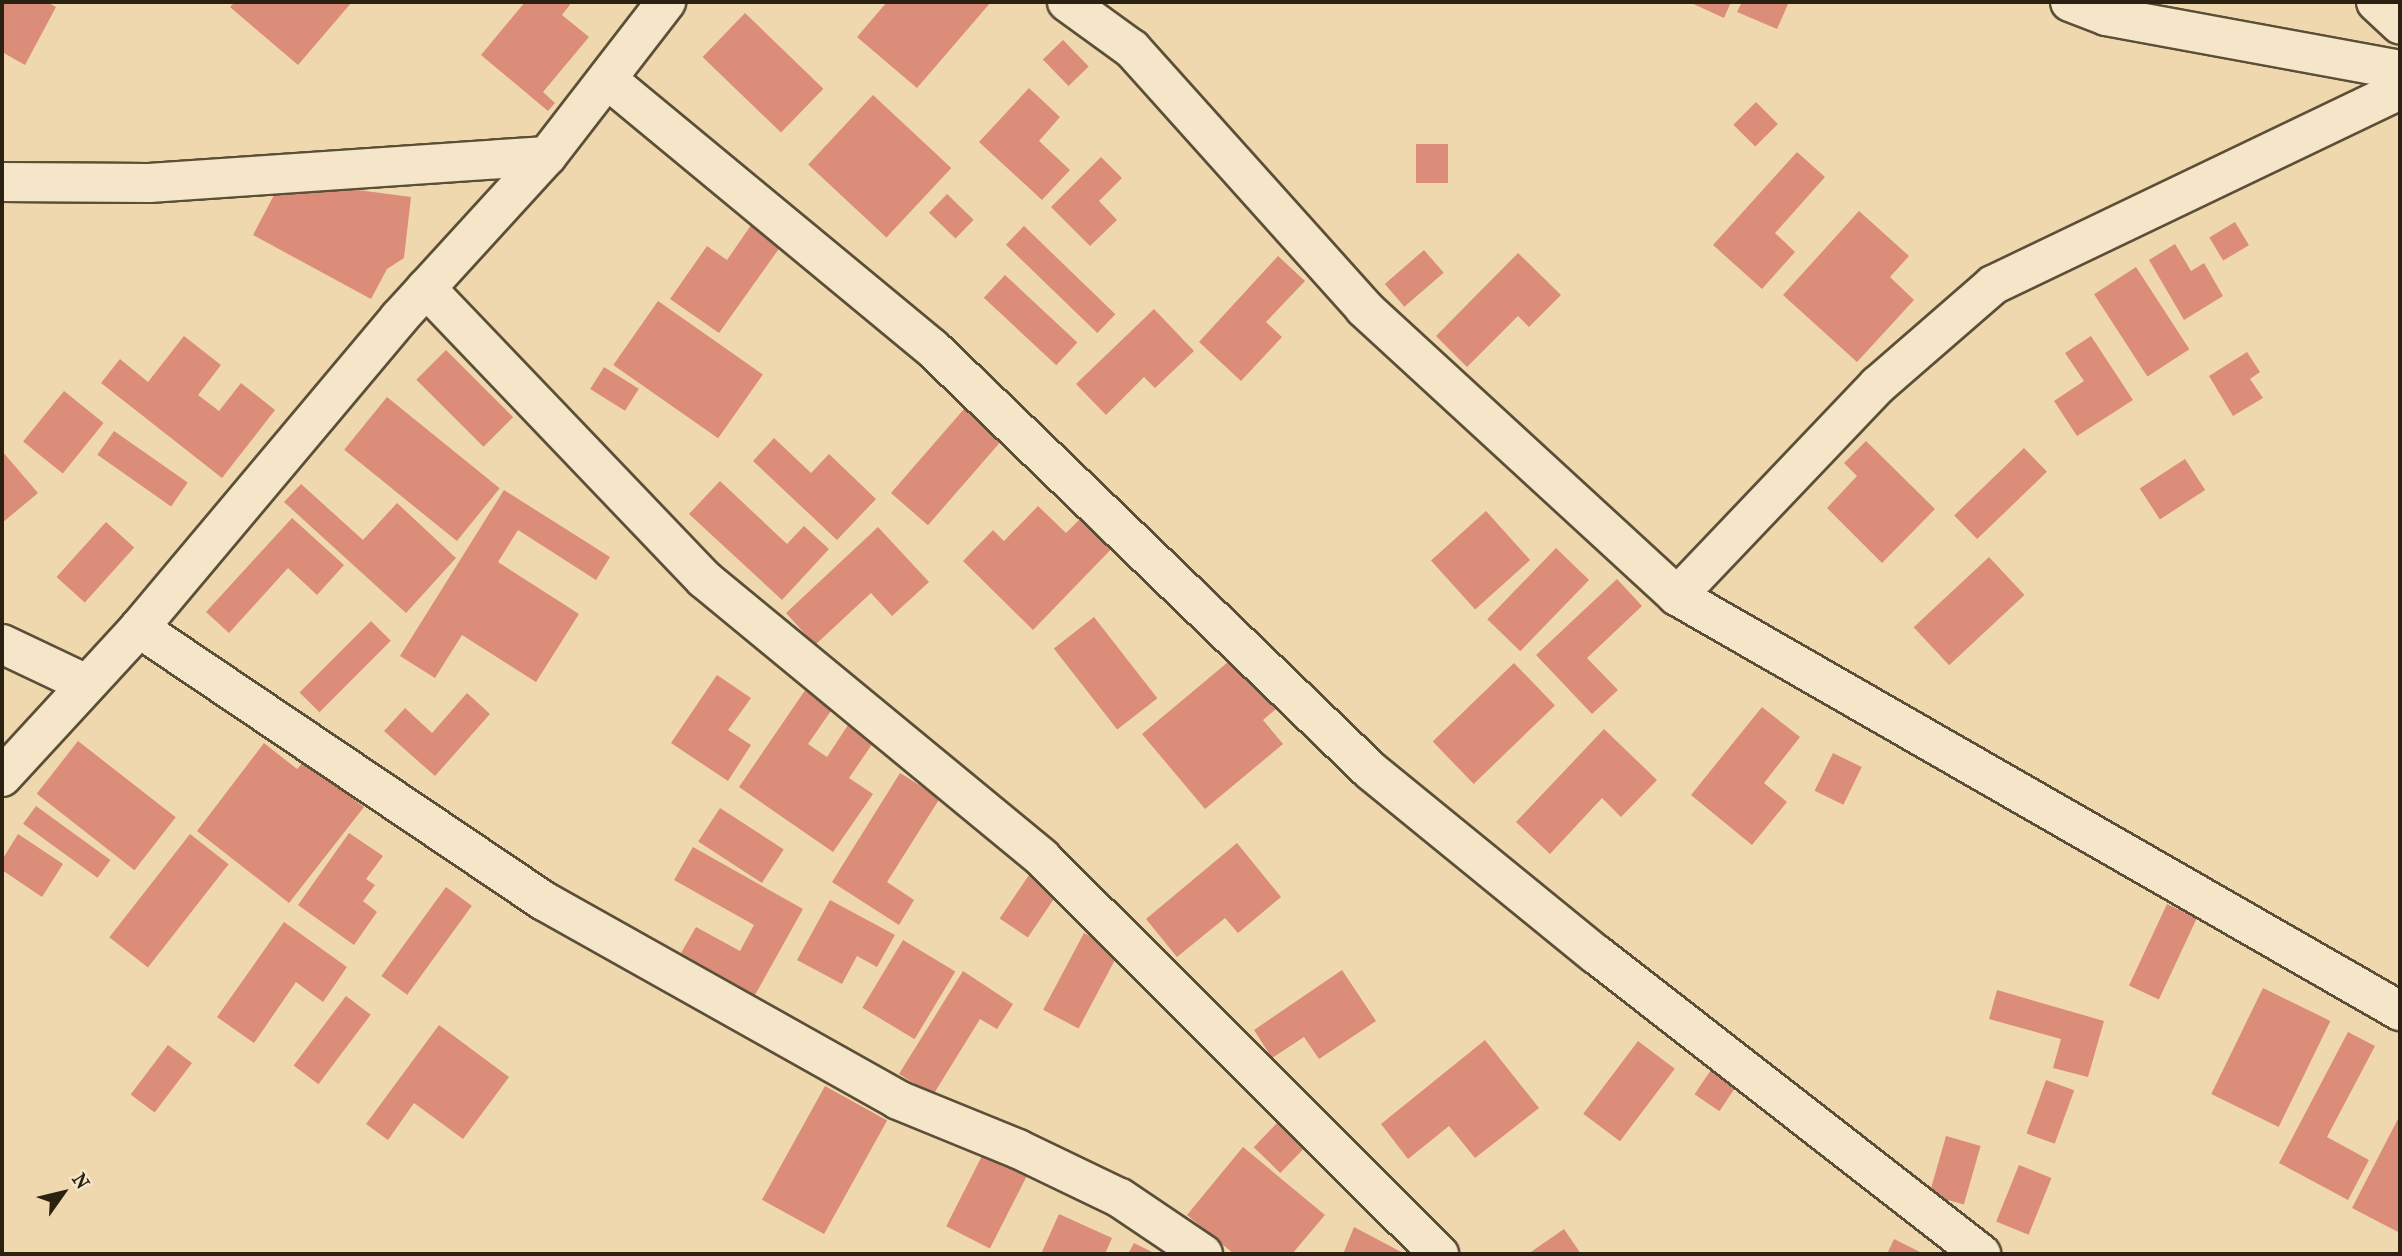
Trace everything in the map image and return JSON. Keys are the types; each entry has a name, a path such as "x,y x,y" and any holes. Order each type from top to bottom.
{"street":[{"path":"2,777 84,683 139,628 426,288 547,156 666,2"},
{"path":"1067,2 1132,49 1364,308 1677,596 2400,1011"},
{"path":"2070,2 2106,16 2400,70"},
{"path":"2376,2 2400,24"},
{"path":"608,80 932,348 1371,771 1597,955 1981,1254"},
{"path":"1677,596 1878,385 1993,285 2400,90"},
{"path":"2,182 149,183 547,156"},
{"path":"426,288 704,579 1042,858 1439,1254"},
{"path":"139,628 544,901 898,1100 1018,1149 1120,1198 1203,1254"},
{"path":"2,644 84,683"}],"building":[{"path":"4,2 47,2 56,7 25,65 2,52"},
{"path":"235,2 352,2 298,65 230,7"},
{"path":"525,2 572,2 562,15 589,37 543,92 555,103 548,111 481,55"},
{"path":"887,2 991,2 917,88 857,37"},
{"path":"1689,2 1731,2 1724,18"},
{"path":"1742,2 1789,2 1777,29 1737,12"},
{"path":"745,13 823,89 781,133 703,57"},
{"path":"1063,40 1089,67 1069,86 1043,59"},
{"path":"1029,88 1060,117 1039,141 1070,170 1042,200 979,142"},
{"path":"873,95 951,168 886,237 808,164"},
{"path":"1756,102 1778,124 1755,147 1733,125"},
{"path":"1416,144 1448,144 1448,183 1416,183"},
{"path":"1797,152 1825,177 1775,233 1795,252 1762,289 1713,245"},
{"path":"1101,157 1122,178 1099,201 1117,220 1090,246 1051,207"},
{"path":"282,180 411,197 404,258 387,269 371,299 253,235"},
{"path":"947,194 974,220 956,238 929,213"},
{"path":"1859,211 1909,256 1890,277 1914,300 1857,362 1783,295"},
{"path":"758,215 788,236 719,333 670,299 707,246 727,260"},
{"path":"2235,222 2249,245 2223,261 2209,237"},
{"path":"1024,226 1115,314 1097,333 1006,245"},
{"path":"2175,244 2191,271 2204,263 2223,296 2184,320 2149,260"},
{"path":"1424,250 1444,273 1404,307 1385,284"},
{"path":"1518,253 1561,295 1529,327 1518,316 1467,367 1436,336"},
{"path":"1278,256 1305,281 1266,322 1282,337 1241,381 1199,342"},
{"path":"2136,267 2189,349 2147,376 2094,294"},
{"path":"1005,275 1077,343 1056,365 984,298"},
{"path":"658,301 763,374 718,438 613,365"},
{"path":"1154,309 1194,351 1155,388 1144,377 1106,415 1076,384"},
{"path":"184,336 221,365 198,395 219,411 241,383 275,410 222,478 101,383 120,359 148,382"},
{"path":"2091,336 2133,400 2077,436 2054,401 2084,381 2065,353"},
{"path":"446,350 513,417 483,447 416,380"},
{"path":"2247,352 2260,372 2250,379 2263,398 2233,416 2209,376"},
{"path":"604,367 639,389 625,411 590,389"},
{"path":"64,391 104,423 63,474 23,442"},
{"path":"387,397 500,488 457,541 344,450"},
{"path":"971,401 1008,433 928,525 891,493"},
{"path":"114,431 188,483 171,506 97,455"},
{"path":"774,438 811,473 829,454 876,499 837,540 753,461"},
{"path":"1866,441 1935,509 1882,563 1827,508 1857,476 1844,463"},
{"path":"2024,448 2047,472 1977,539 1954,515"},
{"path":"2,451 38,493 2,523"},
{"path":"2185,459 2205,490 2160,519 2140,488"},
{"path":"720,481 787,544 804,526 829,549 782,600 689,514"},
{"path":"301,484 363,540 397,503 456,558 406,613 284,502"},
{"path":"504,490 610,557 596,580 518,530 498,562 579,614 536,682 462,635 435,678 400,656"},
{"path":"1038,506 1066,533 1088,511 1119,541 1033,630 963,561 993,530 1004,541"},
{"path":"1486,511 1530,560 1475,610 1431,561"},
{"path":"292,518 344,565 317,595 288,568 229,633 206,612"},
{"path":"106,522 134,547 85,602 56,577"},
{"path":"878,527 929,582 892,616 871,593 815,645 786,613"},
{"path":"1556,548 1589,580 1520,651 1487,619"},
{"path":"1989,557 2024,595 1949,665 1914,627"},
{"path":"1617,579 1642,606 1587,658 1618,690 1592,714 1536,655"},
{"path":"1094,617 1157,698 1117,730 1054,648"},
{"path":"371,621 391,641 319,712 300,692"},
{"path":"1240,652 1283,703 1263,720 1283,744 1205,809 1142,734"},
{"path":"1514,663 1555,705 1474,784 1433,741"},
{"path":"717,675 751,698 728,730 751,745 728,781 671,743"},
{"path":"808,686 835,705 808,744 827,757 852,719 877,737 849,778 873,794 833,852 739,787"},
{"path":"467,693 490,714 435,776 384,731 405,708 432,733"},
{"path":"1762,707 1800,737 1764,783 1787,802 1752,845 1691,795"},
{"path":"1604,729 1657,780 1621,817 1602,798 1550,854 1516,822"},
{"path":"78,741 176,817 134,870 37,794"},
{"path":"264,743 297,769 304,761 364,807 289,903 197,831"},
{"path":"1833,753 1862,767 1843,805 1815,791"},
{"path":"900,773 940,798 887,882 914,900 899,925 832,882"},
{"path":"36,806 110,860 97,878 23,824"},
{"path":"720,808 784,849 762,883 698,842"},
{"path":"349,833 383,856 366,879 375,885 363,901 377,912 354,945 298,905"},
{"path":"18,834 63,864 42,897 2,870 2,860"},
{"path":"190,834 229,864 148,967 109,937"},
{"path":"1237,843 1281,897 1238,933 1225,918 1177,957 1146,919"},
{"path":"693,847 803,909 755,995 681,953 696,927 740,951 754,925 674,880"},
{"path":"1031,872 1059,891 1028,937 1000,918"},
{"path":"446,887 472,906 407,995 381,976"},
{"path":"830,900 895,935 877,967 857,956 842,984 797,960"},
{"path":"2167,904 2197,918 2159,1000 2129,986"},
{"path":"284,922 347,967 323,1002 296,982 254,1043 217,1017"},
{"path":"1084,933 1119,952 1078,1029 1043,1010"},
{"path":"903,940 955,971 915,1039 862,1008"},
{"path":"1342,970 1376,1021 1319,1059 1304,1037 1272,1058 1254,1030"},
{"path":"963,971 1013,1004 997,1029 980,1019 933,1095 899,1074"},
{"path":"2263,988 2330,1021 2279,1127 2211,1094"},
{"path":"1997,990 2104,1021 2088,1077 2053,1068 2061,1039 1989,1019"},
{"path":"346,996 371,1015 318,1084 294,1065"},
{"path":"439,1025 509,1077 463,1139 414,1103 388,1140 366,1124"},
{"path":"2348,1032 2375,1046 2327,1137 2369,1160 2348,1200 2279,1163"},
{"path":"1485,1040 1539,1108 1475,1158 1449,1126 1408,1159 1381,1124"},
{"path":"1638,1041 1675,1069 1620,1141 1583,1114"},
{"path":"168,1045 192,1063 155,1113 131,1095"},
{"path":"1713,1067 1738,1084 1719,1111 1695,1094"},
{"path":"2046,1080 2074,1090 2055,1144 2027,1134"},
{"path":"825,1086 887,1120 824,1234 762,1200"},
{"path":"2400,1115 2400,1233 2352,1208"},
{"path":"1278,1122 1305,1148 1280,1173 1254,1147"},
{"path":"1946,1136 1981,1146 1964,1205 1929,1195"},
{"path":"1243,1147 1325,1215 1292,1254 1234,1254 1187,1215"},
{"path":"983,1154 1027,1176 990,1248 946,1226"},
{"path":"2019,1165 2051,1178 2029,1235 1996,1222"},
{"path":"1059,1214 1112,1238 1105,1254 1041,1254"},
{"path":"1354,1227 1405,1254 1343,1254"},
{"path":"1564,1229 1581,1254 1528,1254"},
{"path":"1894,1239 1924,1254 1887,1254"},
{"path":"1134,1243 1156,1254 1128,1254"}]}
